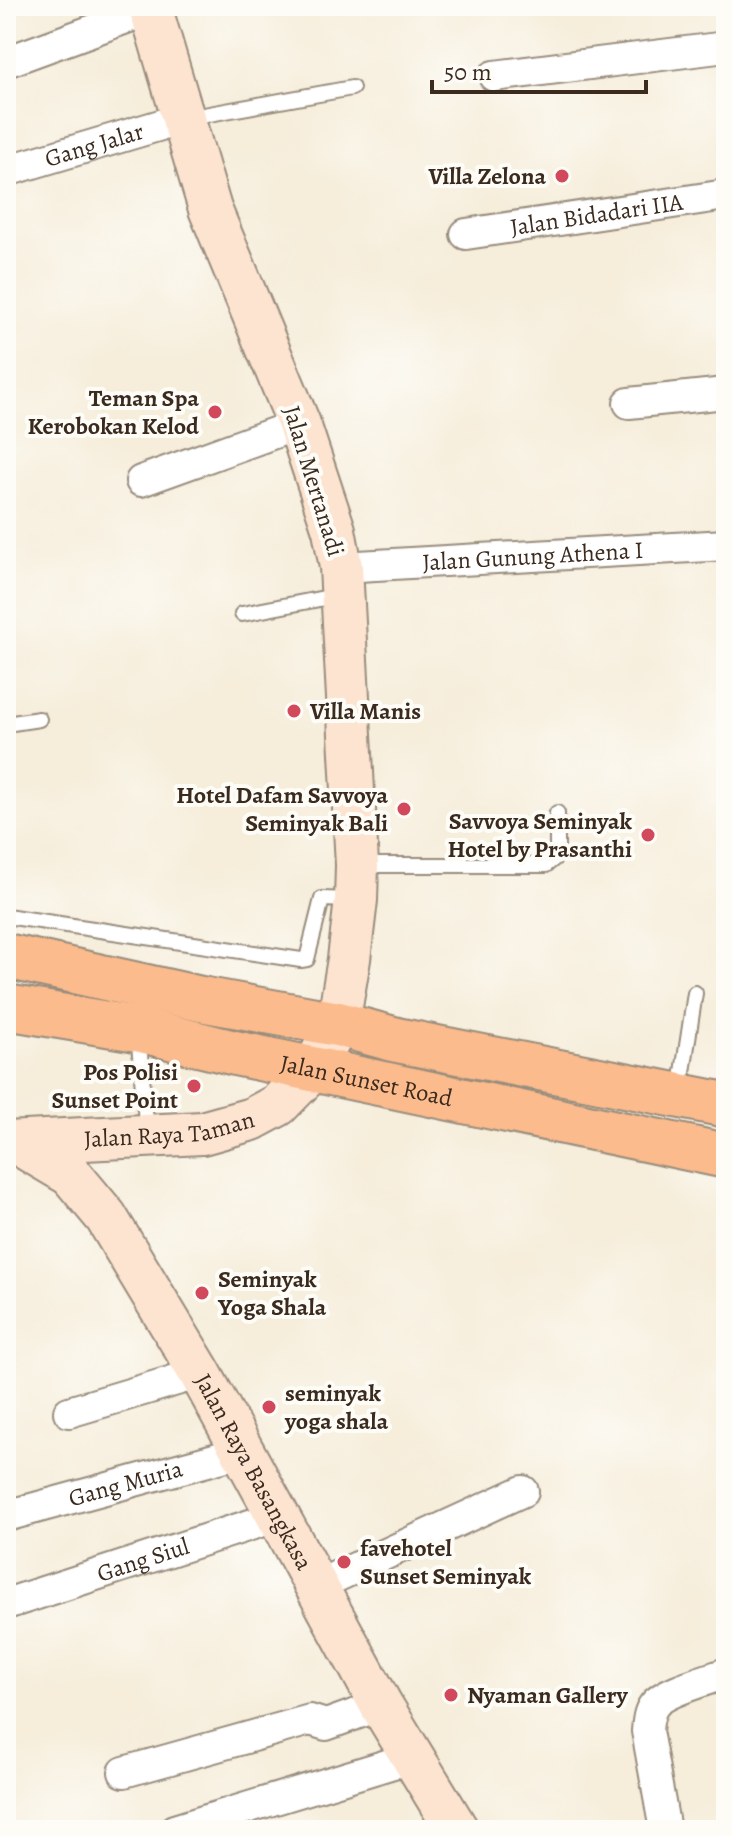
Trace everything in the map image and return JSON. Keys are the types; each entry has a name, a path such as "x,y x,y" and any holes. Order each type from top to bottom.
{"highway":[{"name":"Jalan Sunset Road","path":"6,956 255,1011 338,1024 397,1040 679,1097 725,1099"},
{"name":"Jalan Sunset Road","path":"6,1007 137,1029 235,1053 726,1156"}],"main road":[{"name":"Jalan Mertanadi","path":"151,8 181,119 210,209 299,424 334,530 342,581 356,883 338,1024 314,1068"},
{"name":"Jalan Raya Taman","path":"12,1143 202,1133 252,1119 278,1105 314,1068"},
{"name":"Jalan Raya Basangkasa","path":"12,1143 71,1175 93,1198 164,1310 381,1705 457,1830"}],"street":[{"path":"6,62 151,8"},
{"path":"494,76 726,47"},
{"name":"Gang Jalar","path":"6,171 181,119"},
{"name":"Jalan Bidadari IIA","path":"466,234 726,195"},
{"path":"629,403 726,393"},
{"path":"141,481 299,424"},
{"name":"Jalan Gunung Athena I","path":"342,581 726,545"},
{"path":"69,1412 200,1373"},
{"name":"Gang Muria","path":"6,1516 244,1451"},
{"path":"316,1586 523,1491"},
{"name":"Gang Siul","path":"6,1604 278,1516"},
{"path":"665,1830 647,1731 649,1716 655,1703 664,1696 726,1673"},
{"path":"124,1772 310,1720 326,1725 381,1705"},
{"path":"174,1830 413,1757"}],"lane":[{"path":"181,119 352,88"},
{"path":"242,614 342,581"},
{"path":"6,724 39,719"},
{"path":"6,916 307,959 322,899 356,883 546,865 557,856 557,813"},
{"path":"679,1097 695,993"},
{"path":"137,1029 147,1136"}],"place":[{"name":"Villa Zelona","path":"562,176"},
{"name":"Teman Spa Kerobokan Kelod","path":"215,412"},
{"name":"Villa Manis","path":"294,711"},
{"name":"Hotel Dafam Savvoya Seminyak Bali","path":"404,809"},
{"name":"Savvoya Seminyak Hotel by Prasanthi","path":"648,835"},
{"name":"Pos Polisi Sunset Point","path":"194,1086"},
{"name":"Seminyak Yoga Shala","path":"202,1293"},
{"name":"seminyak yoga shala","path":"269,1407"},
{"name":"favehotel Sunset Seminyak","path":"344,1562"},
{"name":"Nyaman Gallery","path":"451,1695"}]}
